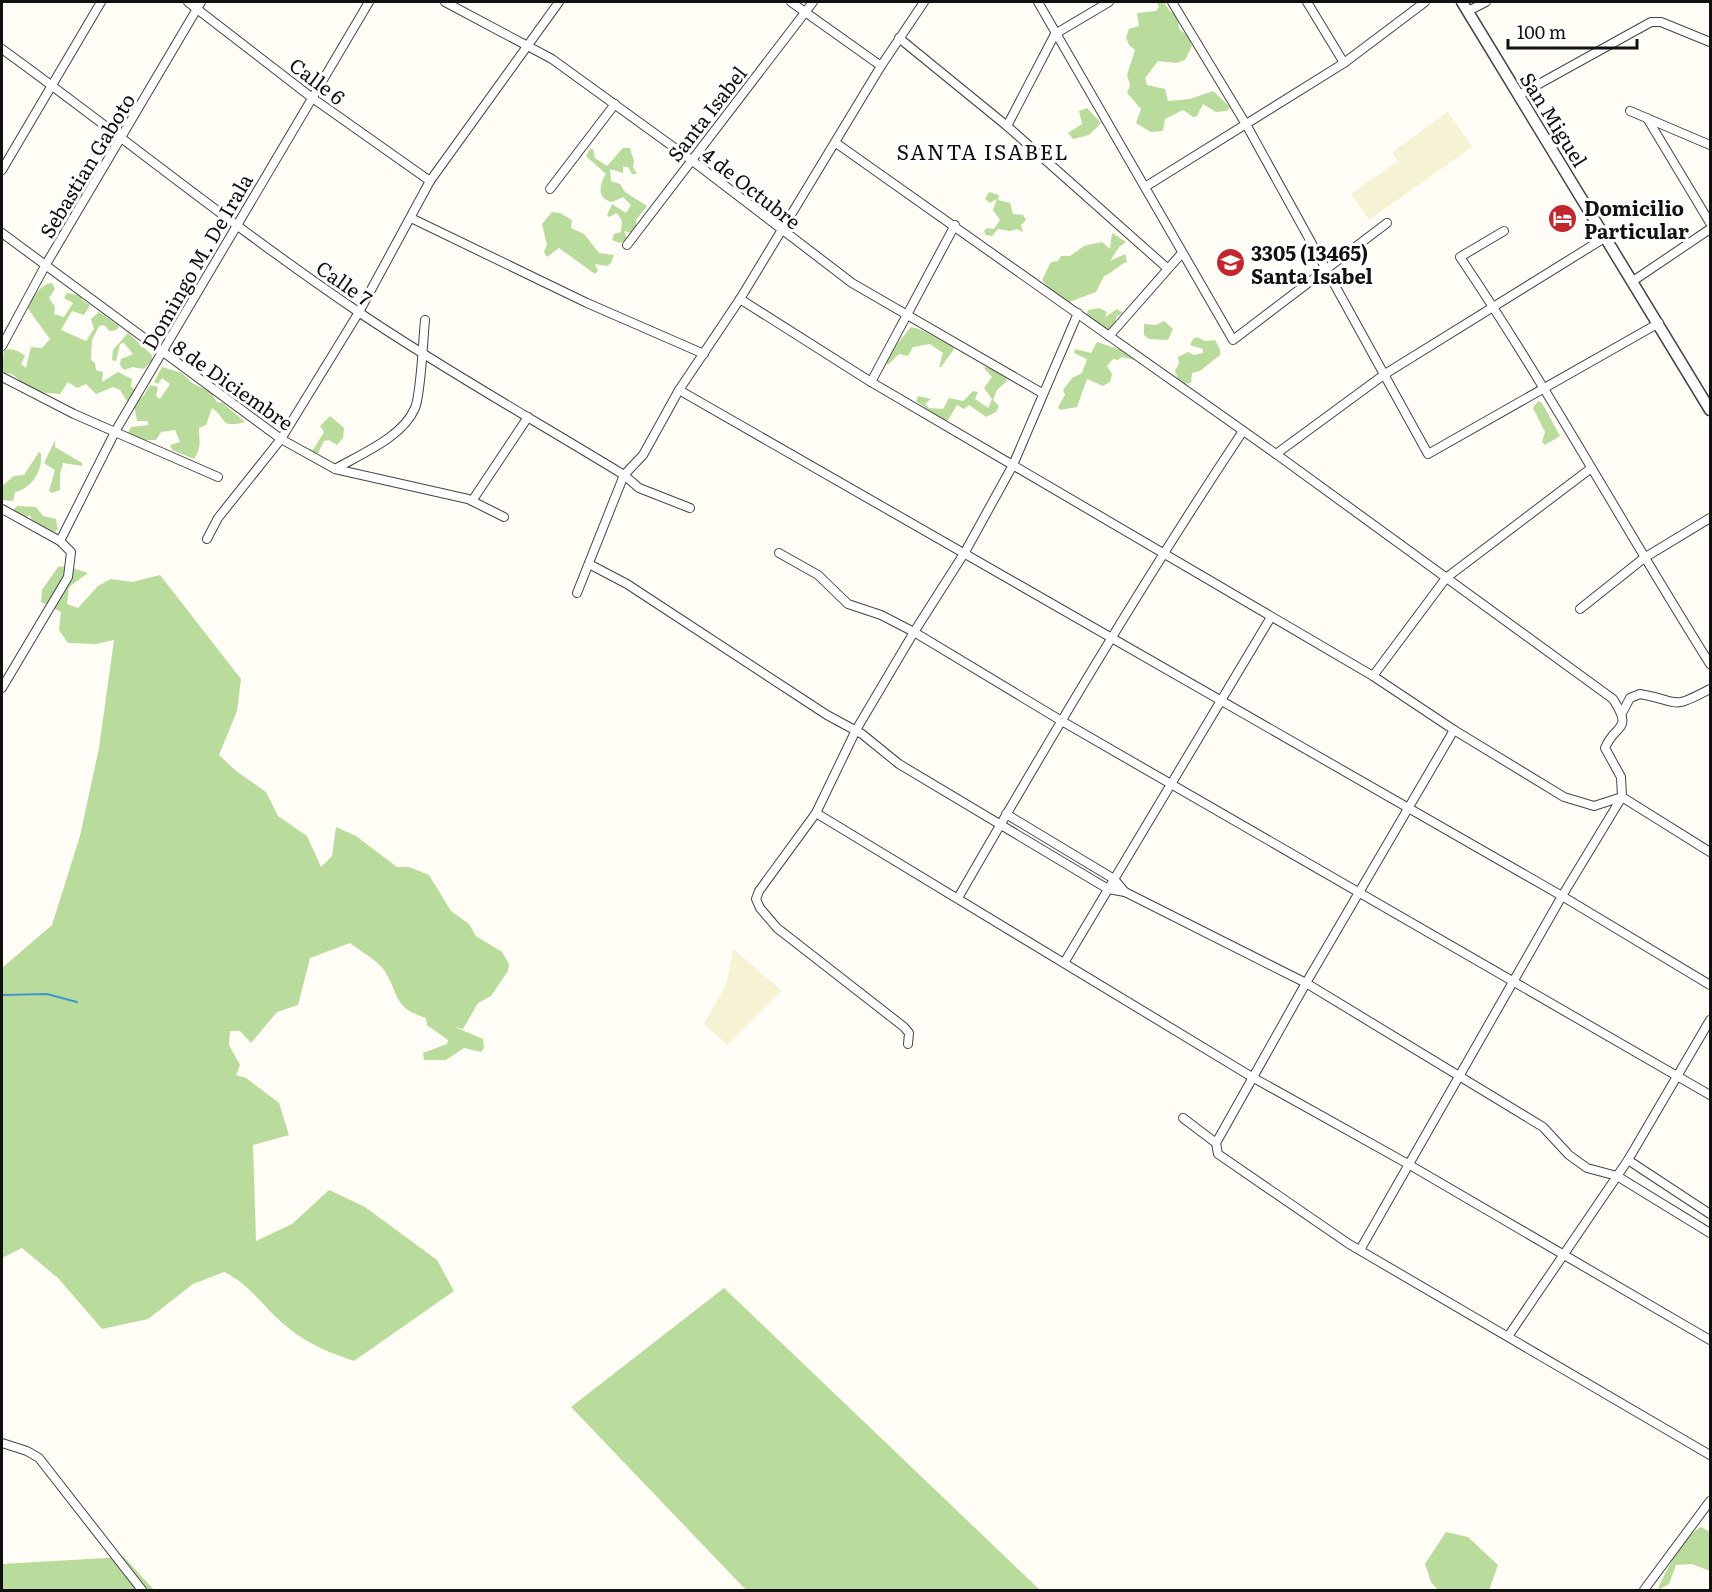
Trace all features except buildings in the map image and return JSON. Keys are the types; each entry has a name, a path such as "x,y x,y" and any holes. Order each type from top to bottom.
{"street":[{"path":"2,170 101,2"},
{"name":"Calle 6","path":"188,2 199,5 311,97 430,181"},
{"name":"Domingo M. De Irala","path":"60,541 116,430 369,2"},
{"name":"4 de Octubre","path":"445,2 552,59 690,159 852,283 1042,393"},
{"path":"207,539 218,518 281,439 358,312 430,181 559,2"},
{"path":"790,2 806,11 880,66"},
{"name":"Santa Isabel","path":"627,245 690,159 813,2"},
{"path":"577,593 624,475 643,455 679,390 740,300 880,66 924,2"},
{"path":"1038,2 1233,340 1387,223"},
{"path":"1007,126 1055,34 1109,2"},
{"path":"1172,2 1247,126 1428,454 1659,323"},
{"path":"1307,2 1344,63"},
{"path":"1145,187 1247,126 1344,63 1425,2"},
{"path":"1465,6 1486,2"},
{"name":"Sebastian Gaboto","path":"2,346 45,266 199,5"},
{"name":"San Miguel","path":"1465,6 1710,410"},
{"path":"1519,95 1651,22 1661,22 1710,42"},
{"path":"899,38 1007,126 1167,268"},
{"name":"Calle 7","path":"2,49 237,225 358,312 421,353 624,475 639,488 690,508"},
{"path":"550,189 615,104"},
{"path":"1630,111 1710,145"},
{"path":"1647,118 1710,224"},
{"path":"836,143 1276,454 1613,699 1622,713"},
{"path":"411,218 587,303 704,354"},
{"path":"871,382 955,225"},
{"path":"1633,281 1710,229"},
{"path":"1503,231 1460,257 1494,308 1710,664"},
{"name":"8 de Diciembre","path":"2,233 281,439 335,470 472,501 504,517"},
{"path":"1276,454 1385,374 1606,237"},
{"path":"1109,336 1182,253"},
{"path":"740,300 871,382 1373,676 1454,730 1574,801 1594,806 1622,797 1710,852"},
{"path":"908,1044 909,1033 904,1027 777,928 760,908 756,899 759,891 816,813 856,730 965,552 1013,465 1078,313"},
{"path":"335,470 392,435 409,420 416,406 425,320"},
{"path":"2,377 74,414 116,430 218,477"},
{"path":"679,390 1562,896 1710,985"},
{"path":"472,501 528,417"},
{"path":"958,898 1060,720 1163,552 1242,431"},
{"path":"1373,676 1446,578 1590,469"},
{"path":"2,509 60,541 71,552 68,577 2,686"},
{"path":"1581,609 1644,558 1710,518"},
{"path":"779,553 818,575 848,604 881,615 914,632 1060,720 1710,1095"},
{"path":"589,564 627,584 797,696 856,730 899,764 1108,889 1125,892 1306,983 1543,1127 1569,1155 1587,1168 1617,1176 1710,1233"},
{"path":"1064,963 1271,617"},
{"path":"1360,1250 1459,1075 1514,984 1562,896 1622,797 1622,777 1605,748 1622,727 1622,713 1630,698 1640,694 1675,705 1684,703 1710,689"},
{"path":"1454,730 1252,1077 1216,1143 1218,1154 1360,1250 1509,1335 1710,1455"},
{"path":"816,813 1252,1077 1408,1164 1710,1340"},
{"path":"1006,814 1114,879 1125,892"},
{"path":"1509,1335 1628,1160 1710,1020"},
{"path":"1182,1118 1216,1143"},
{"path":"1628,1160 1710,1214"},
{"path":"2,1443 27,1451 39,1458 142,1590"},
{"path":"1644,1590 1710,1501"}],"shaded area":[{"path":"1448,112 1472,147 1369,220 1351,194 1398,161 1392,152"},
{"path":"733,949 782,991 728,1045 704,1024 726,985"}],"green space":[{"path":"1157,2 1164,2 1169,10 1178,17 1179,29 1188,36 1192,46 1185,60 1176,63 1158,61 1145,78 1147,85 1165,89 1168,101 1190,99 1213,91 1230,107 1227,111 1216,112 1203,104 1197,116 1193,117 1183,110 1165,119 1163,131 1151,132 1136,123 1141,109 1127,93 1130,85 1127,75 1135,50 1129,45 1126,37 1129,29 1139,26 1137,13 1156,11 1159,7"},
{"path":"1087,108 1101,123 1089,135 1073,139 1068,133 1082,124 1079,111"},
{"path":"623,148 630,148 634,161 633,167 637,174 632,174 628,167 623,167 623,173 610,169 611,181 620,184 625,192 647,206 636,220 636,228 631,233 624,231 627,239 620,243 612,240 614,234 621,232 622,221 617,213 609,217 607,215 612,204 626,213 631,205 623,197 612,202 604,198 601,186 606,174 586,156 590,149 593,149 595,158 607,166"},
{"path":"989,192 999,195 998,200 1010,203 1013,214 1023,215 1026,220 1021,225 1023,232 1017,229 1010,231 998,229 992,236 986,235 984,231 987,228 994,229 1000,220 993,210 997,199 990,203 985,199"},
{"path":"552,212 560,213 572,220 571,228 584,234 599,253 614,255 611,263 607,266 595,264 598,271 595,274 559,248 547,257 544,252 547,245 542,224"},
{"path":"1112,233 1126,242 1119,247 1110,261 1125,254 1127,262 1104,276 1096,292 1069,302 1042,280 1051,262 1058,261 1061,256 1070,256 1084,246 1102,242 1110,249"},
{"path":"52,283 55,289 49,298 55,307 54,314 64,317 73,303 64,298 67,293 83,296 81,299 90,305 84,315 72,311 61,330 86,341 94,329 91,319 99,312 119,326 117,330 110,331 104,325 99,326 92,340 91,360 95,363 96,370 103,372 102,382 118,372 132,379 131,387 137,391 127,401 120,390 113,387 96,394 86,384 77,388 68,382 60,394 34,392 12,374 2,373 4,350 15,350 25,356 21,364 26,368 31,347 42,348 50,339 28,309 40,289"},
{"path":"1099,308 1107,312 1105,317 1117,309 1123,313 1117,316 1113,327 1108,331 1086,318 1088,310"},
{"path":"1164,321 1173,329 1168,340 1149,339 1144,335 1144,324 1156,325"},
{"path":"911,327 952,345 954,349 941,367 939,367 943,353 930,344 913,347 908,356 899,354 888,365 886,362 888,355"},
{"path":"128,333 152,355 152,360 144,369 133,367 124,370 120,365 121,359 133,354 124,343 120,344 116,361 112,360 113,350"},
{"path":"1197,337 1205,341 1215,340 1220,349 1220,355 1200,371 1192,373 1191,383 1183,384 1178,380 1175,370 1179,364 1178,357 1188,352 1194,355 1203,353 1203,349 1190,345"},
{"path":"1097,342 1118,349 1134,348 1137,353 1135,360 1122,357 1118,360 1113,359 1107,366 1112,374 1110,382 1103,386 1087,379 1077,407 1060,410 1058,407 1065,395 1063,390 1072,378 1082,373 1087,359 1074,353 1075,349 1091,353"},
{"path":"162,367 182,373 192,383 211,392 217,402 223,403 245,422 227,423 212,408 206,425 199,428 199,448 194,459 172,450 170,445 180,442 175,430 161,432 156,440 142,440 128,433 131,427 148,425 148,421 137,421 134,405 150,385 158,387 156,396 160,399 170,384 162,378 158,384 154,382"},
{"path":"983,367 990,368 1007,381 997,390 993,400 999,406 996,412 986,417 969,405 964,409 957,405 948,420 943,420 916,401 918,396 931,399 925,404 929,408 943,409 949,398 963,401 973,391 978,392 975,399 988,408 992,399 984,388 992,377"},
{"path":"1538,401 1542,403 1560,436 1545,445 1542,442 1545,432 1533,408"},
{"path":"330,416 344,428 343,438 337,445 329,440 324,441 316,457 306,451 307,448 313,450 324,432 320,426"},
{"path":"55,440 55,447 82,463 82,466 63,463 60,490 52,493 49,491 55,470 44,463"},
{"path":"39,452 41,454 40,467 35,478 26,487 15,492 13,501 2,500 2,486 14,476 24,475"},
{"path":"17,506 36,507 43,516 56,519 58,529 55,532 32,520 30,515 26,517 13,510"},
{"path":"66,566 88,573 69,587 67,604 78,608 98,586 111,579 132,582 160,575 241,679 237,711 219,755 236,771 266,792 278,816 307,836 321,867 332,856 336,827 356,836 397,867 409,867 429,875 451,911 469,924 476,936 502,952 509,964 508,971 491,996 478,1003 463,1029 455,1027 483,1039 484,1048 481,1052 464,1048 446,1060 424,1060 423,1053 447,1044 448,1040 427,1025 426,1018 402,1005 381,966 350,943 310,958 298,1005 277,1012 251,1043 240,1031 230,1031 229,1045 240,1065 236,1075 246,1078 279,1103 289,1135 253,1145 256,1241 292,1224 329,1190 365,1207 437,1260 454,1291 354,1361 321,1348 298,1335 282,1323 243,1284 224,1272 193,1284 148,1319 102,1329 58,1278 22,1248 2,1258 2,968 52,925 80,836 99,748 114,640 96,644 68,643 59,630 61,612 41,602 42,590 58,567"},
{"path":"724,1288 1040,1590 746,1590 571,1407"},
{"path":"1701,1527 1710,1532 1710,1571 1692,1564 1676,1565 1669,1584 1658,1590 1676,1555 1695,1531"},
{"path":"1446,1532 1468,1537 1498,1565 1489,1590 1438,1590 1431,1582 1425,1564"},
{"path":"124,1557 154,1590 2,1590 2,1564"}],"waterway":[{"path":"2,995 47,994 77,1002"}],"place":[{"name":"Domicilio Particular","path":"1563,218"},
{"name":"3305 (13465) Santa Isabel","path":"1230,263"}],"district":[{"name":"SANTA ISABEL","path":"983,150"}]}
